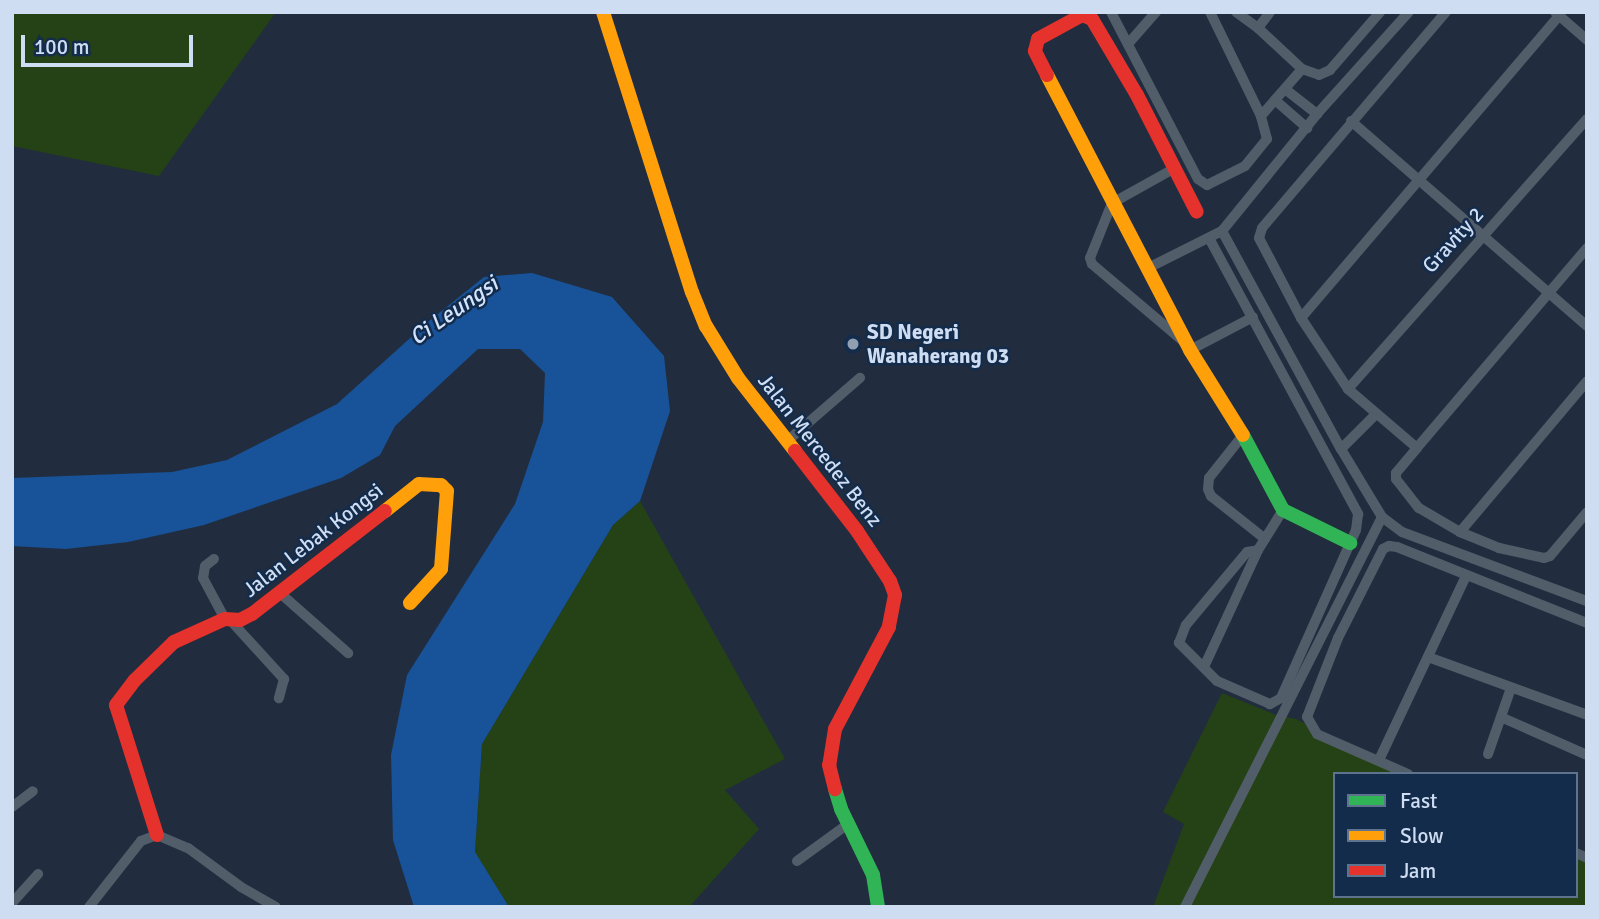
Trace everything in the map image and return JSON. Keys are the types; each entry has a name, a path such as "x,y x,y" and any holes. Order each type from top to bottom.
{"street":[{"name":"Jalan Mercedez Benz","path":"603,12 628,97 701,315 723,356 786,442 858,531 890,581 895,595 890,627 835,729 828,765 832,786 873,875 878,907"},
{"path":"1111,12 1202,183 1207,185 1245,166 1265,144 1266,132 1261,116 1210,12"},
{"path":"1128,44 1156,12"},
{"path":"1236,12 1258,28 1302,69 1319,75 1330,70 1380,12"},
{"path":"1258,28 1270,12"},
{"path":"1148,268 1222,231 1317,114 1409,12"},
{"path":"1417,448 1349,389 1301,318 1261,248 1259,235 1351,121 1446,12"},
{"path":"1196,212 1175,168 1092,19 1085,14 1038,39 1035,51 1112,203 1189,347 1243,435 1283,510 1350,543"},
{"path":"1301,318 1557,14 1587,40"},
{"path":"1261,116 1302,69"},
{"path":"1285,89 1317,114"},
{"path":"1275,100 1307,128"},
{"name":"Gravity 2","path":"1349,389 1587,119"},
{"path":"1351,121 1587,326"},
{"path":"1175,168 1112,203 1090,261 1189,347"},
{"path":"1222,231 1341,449 1382,517 1402,532 1587,601"},
{"path":"1209,238 1358,514 1359,522 1350,543 1277,702 1270,705 1217,681 1180,643 1183,631 1247,552 1258,550"},
{"path":"1587,248 1396,473 1396,479 1419,509 1460,532 1499,548 1547,558 1587,512"},
{"path":"1189,347 1253,317"},
{"path":"786,442 860,378"},
{"path":"1460,532 1587,381"},
{"path":"1341,449 1376,414"},
{"path":"1243,435 1209,478 1208,489 1211,496 1265,539"},
{"name":"Jalan Lebak Kongsi","path":"157,835 116,712 117,701 174,642 228,620 252,614 328,552 419,484 441,485 447,491 441,569 410,603"},
{"path":"1204,667 1258,550 1283,510"},
{"path":"1185,907 1382,517"},
{"path":"1404,772 1317,734 1307,717 1338,639 1380,554 1389,546 1587,622"},
{"path":"214,559 205,566 203,578 228,620 284,679 279,698"},
{"path":"1379,760 1466,576"},
{"path":"280,593 348,653"},
{"path":"1428,657 1586,712"},
{"path":"1488,754 1503,718 1511,688"},
{"path":"1503,718 1587,755"},
{"path":"12,807 33,791"},
{"path":"797,861 848,824"},
{"path":"89,907 141,841 157,835 188,848 241,887 276,907"},
{"path":"12,903 38,874"}],"green space":[{"path":"12,12 276,12 159,176 12,146"},
{"path":"640,501 785,759 725,790 759,829 689,907 509,907 475,853 482,744 613,525"},
{"path":"1222,693 1276,715 1296,719 1405,772 1333,772 1333,898 1578,898 1578,856 1587,860 1587,907 1153,907 1184,824 1163,812"}],"water":[{"name":"Ci Leungsi","path":"532,273 612,297 664,356 670,411 640,501 613,525 482,744 475,852 509,907 414,907 393,840 391,755 407,675 515,504 543,422 545,373 520,349 478,349 395,426 380,455 341,478 204,525 128,542 66,549 12,546 12,478 172,472 227,460 337,404 429,321 484,277"}],"traffic: fast":[{"path":"1243,435 1283,510 1350,543"},
{"path":"835,789 841,809 873,875 878,907"}],"traffic: slow":[{"path":"603,12 692,292 706,326 738,378 795,451"},
{"path":"1047,75 1190,350 1243,435"},
{"path":"385,511 419,484 441,485 447,491 441,569 410,603"}],"traffic: jam":[{"path":"1047,75 1035,51 1038,39 1082,15 1092,19 1137,95 1197,212"},
{"path":"795,451 857,531 890,581 895,595 889,627 835,729 829,765 835,789"},
{"path":"157,835 116,705 135,680 174,642 225,619 240,620 252,614 385,511"}],"place":[{"name":"SD Negeri Wanaherang 03","path":"853,344"}]}
